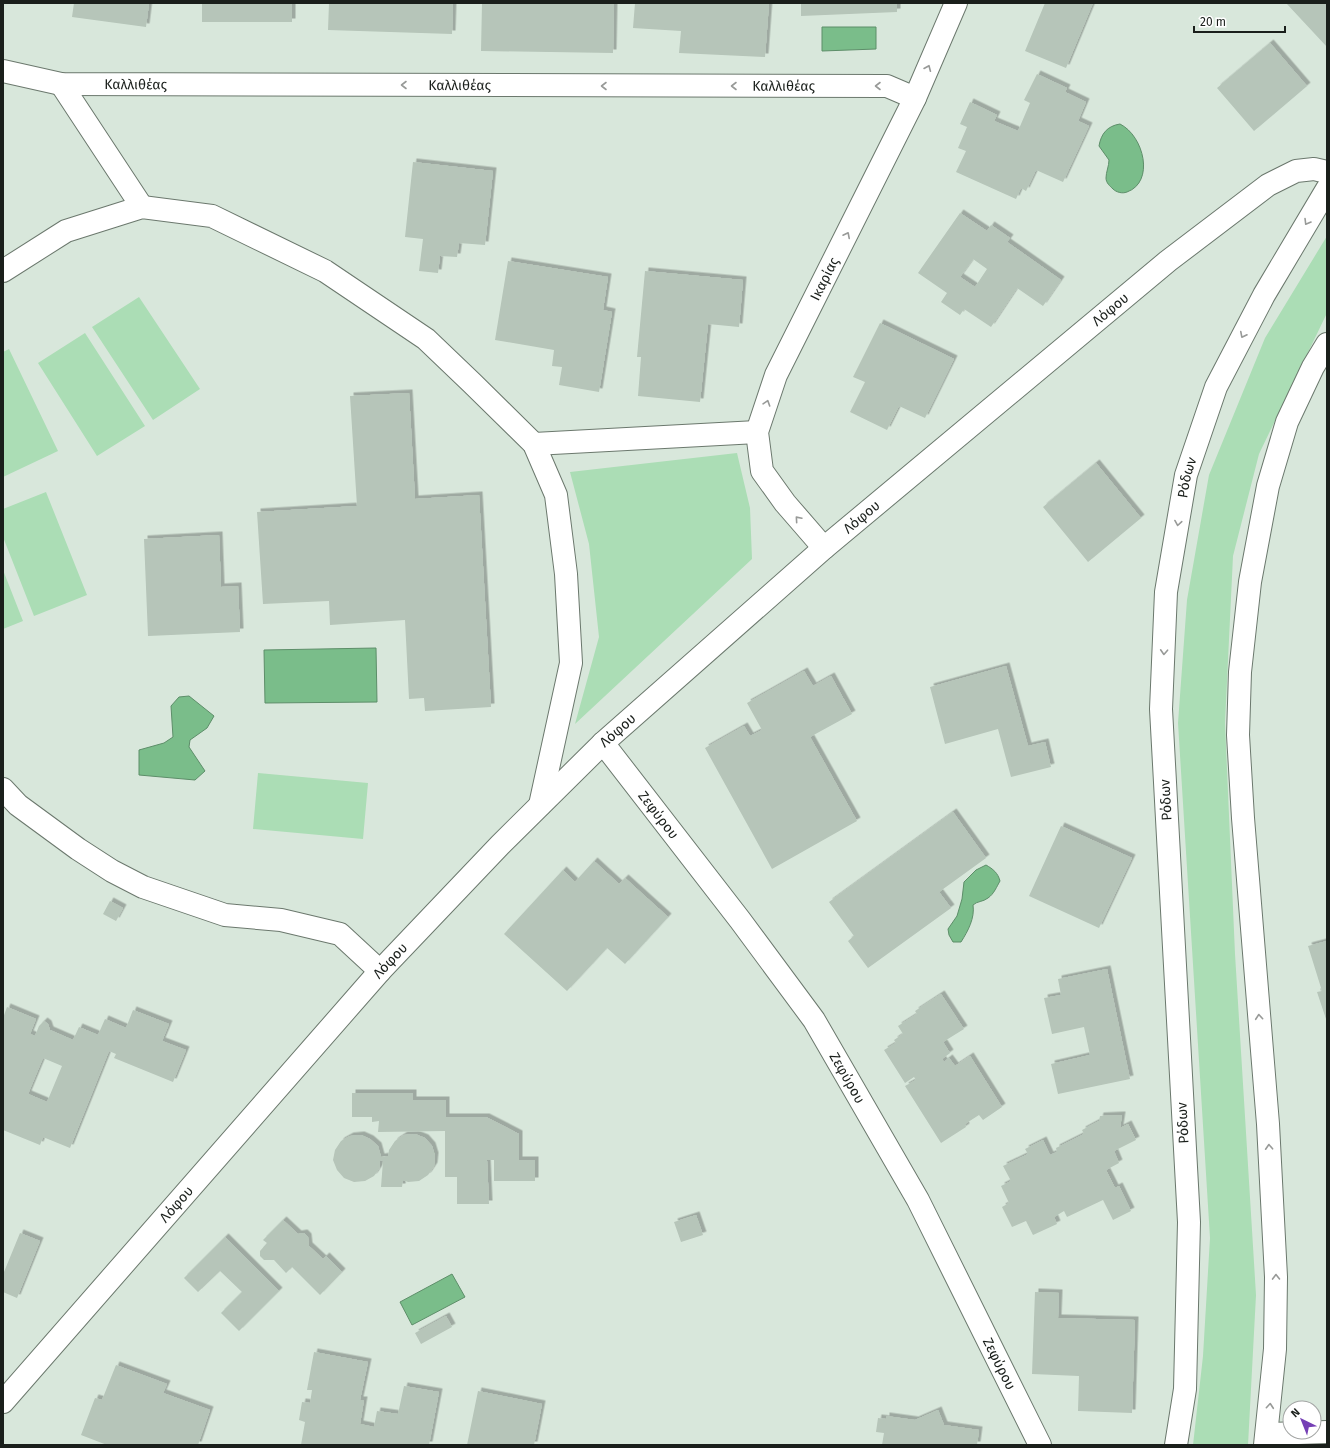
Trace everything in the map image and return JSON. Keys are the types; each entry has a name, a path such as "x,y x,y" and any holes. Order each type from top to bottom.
{"street":[{"name":"Ικαρίας","path":"824,548 785,503 762,471 757,432 776,375 915,98 956,3"},
{"name":"Καλλιθέας","path":"3,71 61,84 887,86 915,98"},
{"path":"61,84 142,207"},
{"name":"Λόφου","path":"3,1402 380,972 500,845 603,743 824,548 1168,261 1268,185 1296,171 1314,170 1327,172"},
{"name":"Ρόδων","path":"1176,1445 1185,1389 1189,1222 1161,709 1166,592 1186,474 1216,387 1264,295 1327,189"},
{"path":"3,271 66,231 142,207 212,216 326,271 426,339 534,444 556,495 566,574 571,663 540,805"},
{"path":"1327,344 1313,367 1287,422 1268,486 1250,582 1240,672 1238,735 1268,1124 1276,1277 1275,1349 1266,1440 1327,1432"},
{"path":"534,444 757,432"},
{"name":"Ζεφύρου","path":"603,743 740,920 814,1020 918,1200 1040,1445"},
{"path":"3,789 18,805 78,849 112,871 143,887 225,915 281,920 340,934 380,972"}],"shaded area":[{"path":"822,27 876,27 876,49 822,51"},
{"path":"1120,124 1135,138 1143,159 1141,179 1136,187 1123,193 1116,191 1107,183 1106,176 1109,160 1099,146 1105,131 1115,125"},
{"path":"1327,236 1327,313 1259,454 1233,556 1225,723 1235,954 1256,1295 1248,1445 1193,1445 1203,1356 1210,1238 1178,723 1187,600 1209,475 1265,338"},
{"path":"139,297 200,389 153,420 92,327"},
{"path":"85,333 145,426 97,456 38,363"},
{"path":"9,349 58,451 3,477 3,352"},
{"path":"737,453 750,508 752,559 575,724 599,637 589,544 570,472"},
{"path":"46,492 87,595 34,616 3,537 3,509"},
{"path":"3,570 23,621 3,629"},
{"path":"376,648 377,702 265,703 264,650"},
{"path":"189,696 214,716 207,728 190,740 189,747 205,771 195,780 139,775 139,750 164,743 173,737 171,706 179,697"},
{"path":"258,773 368,783 363,839 253,829"},
{"path":"986,865 995,872 1000,881 990,896 973,905 972,920 966,933 961,942 953,942 949,935 948,929 957,916 962,899 964,882 976,870"},
{"path":"452,1274 465,1297 412,1325 400,1302"}],"building":[{"path":"74,3 149,3 146,27 72,17"},
{"path":"202,3 292,3 292,22 202,22"},
{"path":"329,3 453,3 452,34 328,30"},
{"path":"482,3 614,3 613,53 481,51"},
{"path":"635,3 769,3 765,57 679,53 681,31 633,28"},
{"path":"801,3 897,3 897,12 801,16"},
{"path":"1045,3 1093,3 1066,68 1025,51"},
{"path":"1286,3 1327,3 1327,47"},
{"path":"1270,43 1307,86 1254,131 1217,88"},
{"path":"1037,74 1067,88 1065,92 1086,102 1078,121 1089,126 1063,182 1036,170 1026,191 1021,188 1016,199 956,172 966,151 958,148 967,127 960,124 970,102 997,115 994,121 1018,131 1030,103 1024,100"},
{"path":"413,162 493,171 485,245 459,243 457,257 440,256 438,273 419,271 423,239 405,237"},
{"path":"960,213 987,231 991,225 1010,238 1007,242 1061,280 1043,306 1017,288 991,327 964,309 960,315 941,302 947,293 918,273","holes":["973,259 987,269 975,287 960,277"]},
{"path":"508,261 608,277 603,310 612,312 599,392 559,385 562,367 552,366 554,350 495,340"},
{"path":"645,271 743,280 739,327 708,324 700,402 638,396 641,357 637,357"},
{"path":"880,323 954,359 925,418 899,406 887,430 850,412 865,382 853,377"},
{"path":"409,393 415,499 479,495 491,707 425,711 424,698 409,699 405,620 330,625 329,601 263,604 257,512 357,506 350,396"},
{"path":"1096,463 1141,518 1088,562 1043,507"},
{"path":"219,535 221,587 238,586 240,632 148,636 144,539"},
{"path":"1006,666 1028,746 1045,742 1051,767 1011,777 998,729 945,744 930,687"},
{"path":"804,671 813,686 831,676 852,714 810,737 857,821 772,869 705,748 744,726 750,736 762,730 747,703"},
{"path":"953,812 986,858 939,892 951,908 868,968 848,941 854,936 829,902"},
{"path":"1061,826 1132,858 1099,928 1029,896"},
{"path":"594,861 619,884 625,878 668,917 625,964 607,948 567,991 504,934 563,870 575,882"},
{"path":"110,901 123,908 116,921 103,914"},
{"path":"1327,941 1327,1022 1317,992 1322,991 1308,946"},
{"path":"1107,969 1130,1079 1058,1094 1051,1064 1090,1055 1084,1027 1052,1034 1044,998 1061,995 1058,979"},
{"path":"941,994 964,1029 943,1042 950,1053 942,1059 944,1062 949,1058 955,1066 970,1056 1002,1107 983,1120 979,1115 965,1124 966,1127 941,1143 905,1086 916,1080 914,1077 905,1083 884,1050 896,1043 894,1040 903,1034 898,1026 917,1014 915,1011"},
{"path":"7,1007 36,1019 30,1034 35,1036 39,1026 44,1021 48,1024 50,1030 73,1040 79,1027 98,1035 105,1019 126,1028 133,1010 169,1024 162,1041 186,1050 173,1082 114,1058 116,1054 109,1051 70,1148 43,1137 40,1145 3,1130 3,1018","holes":["43,1058 62,1066 47,1102 28,1094"]},
{"path":"352,1093 413,1093 413,1100 446,1100 446,1117 486,1117 519,1134 519,1160 535,1160 535,1181 494,1181 494,1160 487,1160 489,1204 457,1204 457,1177 445,1177 445,1131 378,1132 379,1121 372,1122 372,1117 352,1117"},
{"path":"1122,1115 1120,1128 1128,1124 1136,1140 1114,1151 1119,1163 1106,1170 1115,1188 1119,1186 1131,1211 1113,1220 1103,1200 1067,1217 1064,1211 1054,1217 1057,1224 1033,1235 1026,1221 1012,1227 1002,1207 1009,1203 1001,1186 1011,1181 1003,1166 1028,1154 1025,1149 1043,1140 1050,1155 1057,1152 1056,1148 1084,1134 1082,1130 1099,1121 1100,1116"},
{"path":"415,1134 425,1138 432,1146 435,1156 434,1166 428,1175 419,1181 408,1182 403,1180 402,1187 381,1187 383,1161 380,1160 380,1167 374,1176 365,1181 354,1182 344,1178 337,1170 333,1160 335,1150 341,1141 350,1136 361,1135 370,1139 378,1146 381,1157 388,1156 389,1150 395,1141 404,1135"},
{"path":"696,1215 703,1235 681,1242 674,1222"},
{"path":"283,1220 298,1234 304,1233 308,1237 309,1246 323,1259 326,1256 342,1272 320,1295 292,1267 286,1273 274,1260 264,1260 260,1256 260,1251 267,1243 263,1240"},
{"path":"20,1233 40,1241 17,1298 3,1292 3,1272"},
{"path":"225,1237 279,1291 239,1331 221,1313 242,1292 220,1271 198,1292 184,1278"},
{"path":"1035,1292 1059,1293 1058,1318 1135,1320 1132,1413 1078,1411 1079,1376 1032,1374"},
{"path":"446,1316 452,1327 421,1344 415,1333"},
{"path":"314,1352 368,1362 360,1400 364,1400 360,1424 374,1427 377,1411 398,1414 404,1386 439,1392 429,1445 301,1445 305,1422 299,1420 302,1402 310,1403 312,1390 307,1390"},
{"path":"116,1365 167,1384 163,1393 210,1410 198,1445 107,1445 81,1435 95,1398 102,1400"},
{"path":"478,1391 542,1404 534,1445 467,1445"},
{"path":"938,1410 944,1425 979,1430 977,1445 882,1445 884,1433 876,1432 878,1418 886,1419 886,1416 915,1420"}]}
